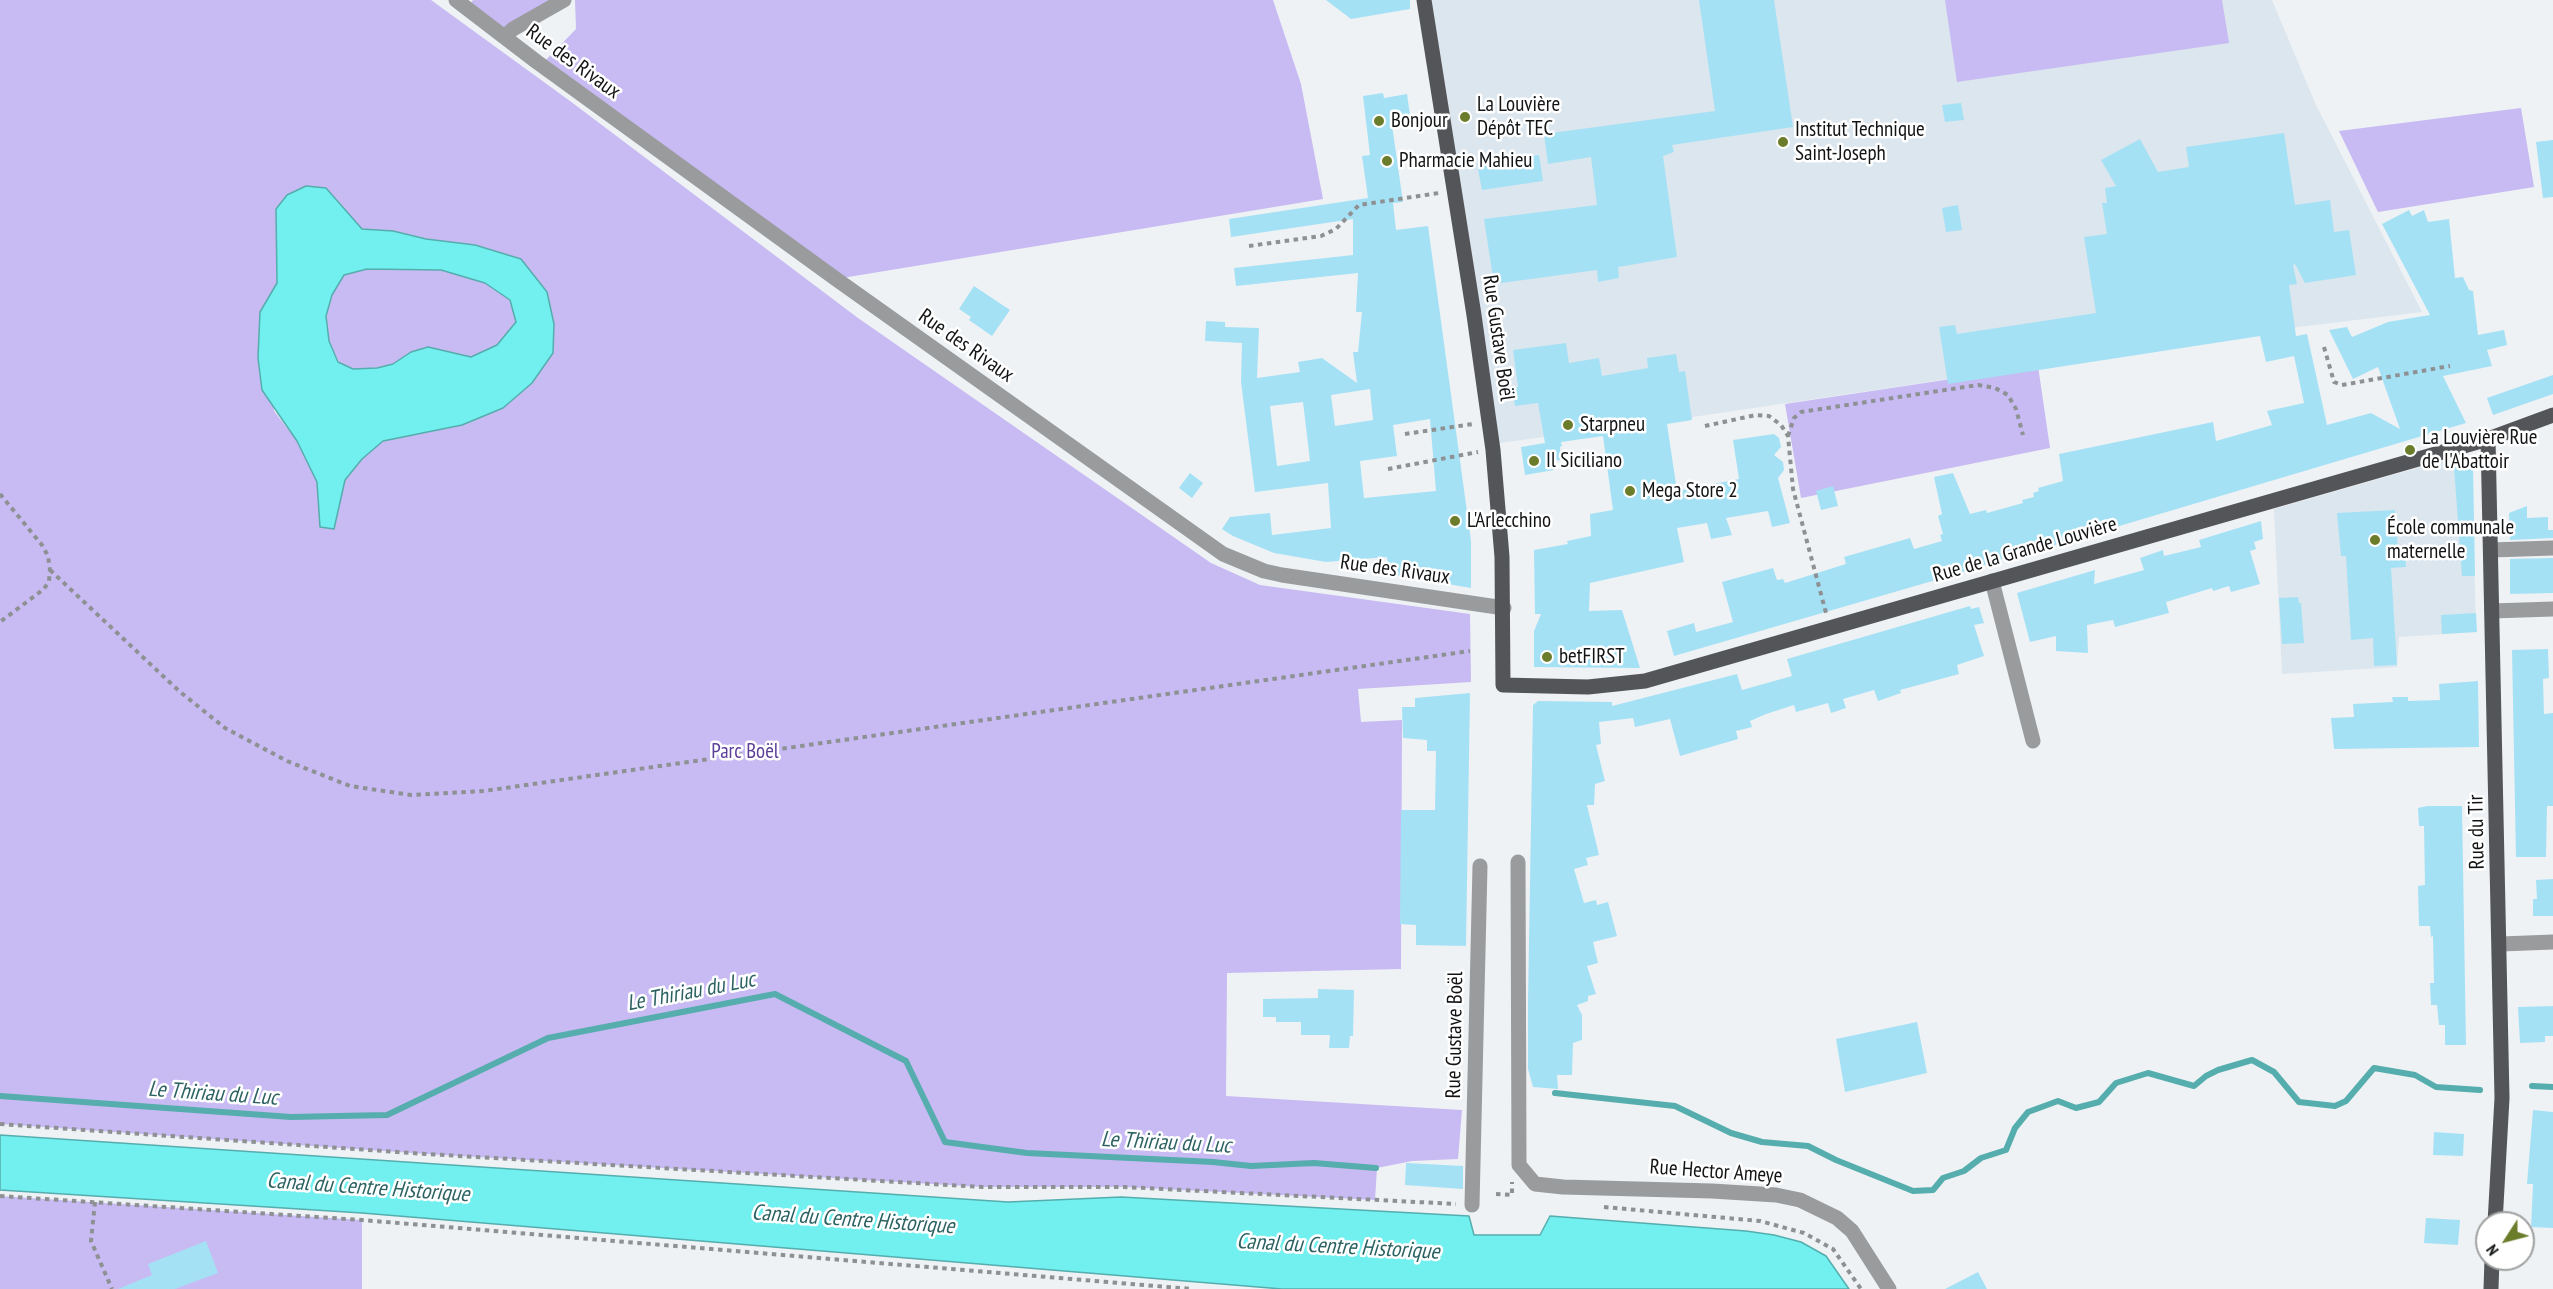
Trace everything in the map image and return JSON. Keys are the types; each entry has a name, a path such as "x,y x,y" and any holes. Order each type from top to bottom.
{"main road":[{"name":"Rue Gustave Boël","path":"1424,0 1493,450 1502,557 1503,685"},
{"name":"Rue de la Grande Louvière","path":"1503,685 1588,687 1645,681 2488,439 2553,415"},
{"name":"Rue du Tir","path":"2488,439 2502,1098 2496,1211"},
{"path":"2491,1289 2492,1271"}],"street":[{"name":"Rue des Rivaux","path":"456,0 836,279 1223,554 1264,571 1282,575 1504,608"},
{"path":"504,37 513,29 564,0"},
{"path":"2491,550 2553,548"},
{"path":"1992,581 2033,741"},
{"path":"2492,611 2553,609"},
{"name":"Rue Hector Ameye","path":"1518,862 1520,1165 1535,1184 1722,1191 1776,1195 1800,1200 1837,1218 1852,1232 1889,1289"},
{"name":"Rue Gustave Boël","path":"1472,1205 1480,866"},
{"path":"2500,944 2553,942"}],"path":[{"path":"1249,246 1321,236 1336,229 1359,205 1454,191"},
{"path":"2324,347 2334,382 2342,385 2450,366"},
{"path":"1830,628 1793,489 1788,436 1794,418 1801,412 1978,385 1995,388 2008,395 2016,409 2023,435"},
{"path":"1705,426 1756,415 1769,416 1781,425 1788,436"},
{"path":"1405,434 1489,422"},
{"path":"1388,468 1493,450"},
{"path":"0,494 42,545 48,556 50,570 49,581 44,589 0,622"},
{"path":"50,570 171,683 225,728 287,761 350,786 411,795 484,791 1470,651"},
{"path":"0,1124 426,1154 970,1186 1124,1187 1472,1205"},
{"path":"1496,1194 1512,1195"},
{"path":"0,1196 362,1220 1192,1289"},
{"path":"95,1202 91,1241 112,1289"},
{"path":"1594,1206 1760,1221 1804,1233 1833,1250 1861,1289"}],"shaded area":[{"path":"1424,0 2272,0 2315,103 2422,312 2298,327 1693,417 1492,444"},
{"name":"École communale maternelle","path":"2452,458 2450,469 2472,468 2476,632 2399,637 2397,667 2282,674 2274,509"}],"green space":[{"name":"Parc Boël","path":"0,0 431,0 570,101 858,318 1211,563 1260,585 1470,614 1471,682 1358,689 1361,722 1402,720 1401,969 1227,973 1226,1096 1462,1110 1458,1159 1412,1161 1377,1168 1375,1200 1124,1187 982,1187 426,1154 0,1124","holes":["325,188 362,229 393,231 426,239 554,324 462,425 383,441 362,459 345,480 334,529 320,527 317,482 297,441 274,411 260,312 277,283 276,208"]},
{"path":"473,0 564,0 504,37 467,8"},
{"path":"575,0 1273,0 1301,84 1323,199 836,279 546,60 576,29"},
{"path":"1945,0 2222,0 2229,43 1957,82"},
{"path":"2521,108 2534,187 2378,212 2339,131"},
{"path":"367,269 441,270 485,283 510,300 516,322 497,345 471,357 427,347 411,352 393,364 377,368 353,369 339,362 329,341 326,316 332,295 344,275"},
{"path":"2038,366 2050,448 1801,498 1785,404"},
{"path":"0,1196 362,1220 362,1289 0,1289"}],"water":[{"path":"306,186 326,188 362,229 393,231 426,239 475,245 521,259 547,292 554,324 553,353 532,383 503,408 462,425 383,441 362,459 345,480 334,529 320,527 317,482 297,441 262,390 258,358 260,312 277,283 276,209 287,195","holes":["367,269 441,270 485,283 510,300 516,322 497,345 471,357 428,347 411,352 393,364 377,368 353,369 338,362 329,341 326,316 332,295 344,275"]},
{"name":"Canal du Centre Historique","path":"0,1135 1008,1202 1121,1197 1469,1216 1474,1235 1540,1235 1550,1216 1746,1231 1801,1242 1826,1256 1849,1289 1282,1289 362,1213 0,1190"}],"building":[{"path":"1326,0 1410,0 1410,9 1351,19"},
{"path":"1699,0 1774,0 1793,127 1672,145 1674,152 1663,156 1677,257 1618,267 1619,278 1598,282 1597,270 1494,284 1484,219 1597,205 1591,157 1548,164 1544,134 1715,111"},
{"path":"1383,93 1384,98 1407,94 1411,122 1392,125 1403,202 1393,203 1396,230 1428,226 1471,541 1471,588 1389,574 1387,557 1326,562 1274,553 1222,529 1230,517 1270,513 1272,535 1331,528 1328,483 1255,492 1241,382 1242,343 1205,341 1206,321 1225,322 1225,327 1259,328 1257,378 1300,372 1298,362 1322,358 1357,383 1353,352 1358,352 1362,312 1356,312 1358,273 1236,286 1234,268 1353,255 1353,219 1231,237 1229,219 1368,198 1362,156 1370,155 1363,96","holes":["1370,389 1373,420 1335,426 1331,395","1303,402 1310,461 1277,466 1270,406","1430,419 1436,491 1364,498 1360,461 1397,456 1393,425"]},
{"path":"1961,103 1964,120 1945,122 1942,105"},
{"path":"2284,133 2295,205 2330,200 2334,232 2349,230 2356,275 2305,283 2295,264 2293,265 2297,284 2289,285 2296,336 2307,334 2327,425 2371,413 2400,429 2378,367 2353,379 2329,330 2347,327 2352,337 2388,322 2430,315 2382,224 2409,210 2412,216 2424,210 2428,222 2449,219 2455,278 2463,277 2469,290 2473,291 2478,335 2504,330 2507,345 2487,350 2492,366 2443,376 2466,423 1674,656 1667,631 1694,623 1696,632 1733,622 1722,582 1773,568 1777,580 1783,579 1785,583 1846,564 1844,557 1910,538 1914,549 1942,541 1940,535 1943,534 1938,516 1942,514 1934,477 1953,473 1970,514 1986,510 1987,513 2023,503 2022,500 2034,497 2033,493 2039,491 2038,488 2063,481 2059,454 2213,422 2216,441 2272,425 2267,411 2304,403 2294,356 2266,362 2260,336 1948,384 1939,327 1955,325 1957,334 2096,313 2084,237 2107,234 2102,203 2107,203 2105,188 2116,186 2101,160 2140,139 2158,172 2189,167 2186,147"},
{"path":"2553,140 2553,197 2543,198 2536,142"},
{"path":"1539,155 1543,181 1482,190 1477,164"},
{"path":"1958,205 1962,230 1946,232 1942,208"},
{"path":"974,286 1010,310 992,336 969,320 971,317 959,309"},
{"path":"1566,343 1569,363 1599,358 1602,376 1648,368 1647,358 1676,354 1679,372 1685,371 1692,420 1667,424 1677,491 1739,479 1733,440 1774,434 1779,438 1781,447 1774,455 1783,462 1784,470 1778,478 1790,523 1772,527 1768,511 1726,518 1732,535 1711,539 1707,523 1677,528 1684,562 1590,583 1589,611 1622,610 1640,668 1534,667 1534,631 1541,614 1535,614 1534,550 1568,544 1567,541 1591,536 1590,514 1613,510 1603,436 1561,442 1561,460 1553,461 1554,470 1525,475 1521,447 1545,443 1538,403 1515,406 1512,388 1518,387 1513,350"},
{"path":"2553,375 2553,394 2493,415 2487,398"},
{"path":"2473,466 2475,576 2462,576 2454,467"},
{"path":"1190,473 1203,483 1192,498 1179,488"},
{"path":"1833,486 1838,506 1821,510 1816,491"},
{"path":"2527,506 2527,518 2548,517 2548,530 2553,530 2553,538 2510,540 2509,513"},
{"path":"2395,510 2398,549 2405,549 2406,567 2391,568 2397,665 2374,666 2373,638 2351,640 2346,556 2341,556 2337,513"},
{"path":"2261,521 2263,539 2254,542 2256,549 2250,551 2260,584 2231,592 2229,586 2213,591 2212,588 2166,602 2169,613 2115,627 2113,620 2087,625 2088,653 2056,651 2056,636 2030,642 2017,593 2095,570 2094,584 2144,570 2140,558 2163,550 2164,556 2201,547 2199,540"},
{"path":"2553,558 2553,593 2510,594 2510,559"},
{"path":"2298,597 2301,603 2304,643 2282,644 2279,598"},
{"path":"1970,606 1971,609 1979,607 1984,623 1974,625 1984,656 1957,665 1959,674 1900,690 1901,693 1878,701 1874,690 1843,699 1846,708 1831,713 1828,703 1796,712 1794,705 1750,721 1752,727 1736,731 1738,739 1680,756 1670,719 1635,727 1633,718 1599,722 1601,744 1596,745 1605,781 1595,784 1594,805 1587,805 1599,855 1586,858 1588,865 1574,869 1584,903 1596,900 1597,905 1608,902 1617,936 1593,942 1598,963 1587,966 1596,994 1588,996 1588,1001 1577,1005 1582,1015 1582,1040 1573,1043 1572,1075 1557,1075 1558,1089 1533,1087 1528,1069 1528,1001 1533,705 1538,701 1612,702 1612,706 1737,674 1742,690 1792,676 1787,659"},
{"path":"2476,613 2477,632 2442,634 2441,615"},
{"path":"2548,649 2549,678 2543,679 2544,714 2553,713 2553,806 2547,806 2546,857 2516,857 2512,650"},
{"path":"2478,681 2479,747 2334,749 2331,718 2354,717 2353,704 2393,702 2392,697 2408,697 2408,701 2440,700 2439,684"},
{"path":"1470,693 1466,946 1416,945 1416,925 1400,924 1401,810 1435,810 1436,751 1427,751 1427,740 1403,738 1402,707 1415,707 1415,698"},
{"path":"2462,806 2466,1045 2445,1045 2445,1025 2439,1025 2437,1005 2431,1005 2430,983 2434,983 2433,936 2431,937 2430,926 2419,926 2418,886 2425,885 2424,826 2419,826 2418,808"},
{"path":"2553,879 2553,916 2533,916 2533,899 2537,899 2536,880"},
{"path":"1318,989 1354,990 1353,1036 1350,1036 1349,1048 1329,1048 1330,1035 1301,1035 1301,1022 1276,1022 1276,1017 1263,1017 1263,999 1318,998"},
{"path":"2553,1006 2553,1036 2545,1036 2545,1042 2520,1043 2518,1007"},
{"path":"1917,1022 1927,1073 1845,1092 1836,1039"},
{"path":"2533,1110 2553,1112 2553,1228 2535,1227 2535,1211 2532,1211 2533,1184 2527,1184"},
{"path":"2434,1132 2464,1134 2463,1156 2433,1155"},
{"path":"1406,1163 1463,1166 1463,1189 1405,1185"},
{"path":"2426,1218 2460,1220 2458,1245 2424,1243"},
{"path":"206,1241 218,1273 175,1289 118,1289 152,1275 148,1264"},
{"path":"1978,1272 1987,1289 1945,1289"}],"waterway":[{"name":"Le Thiriau du Luc","path":"0,1096 291,1117 387,1115 548,1038 775,994 906,1061 945,1142 1027,1153 1251,1166 1314,1163 1376,1168"},
{"name":"Le Thiriau du Luc","path":"1555,1093 1675,1106 1731,1133 1762,1142 1808,1146 1836,1160 1913,1191 1933,1190 1943,1178 1964,1171 1981,1158 2006,1150 2015,1128 2028,1112 2058,1101 2076,1108 2099,1102 2116,1083 2148,1073 2194,1086 2218,1070 2252,1060 2274,1072 2299,1102 2335,1106 2346,1101 2374,1068 2415,1075 2436,1087 2480,1090"},
{"path":"2532,1086 2553,1087"}],"place":[{"name":"La Louvière Dépôt TEC","path":"1465,117"},
{"name":"Bonjour","path":"1379,121"},
{"name":"Institut Technique Saint-Joseph","path":"1783,142"},
{"name":"Pharmacie Mahieu","path":"1387,161"},
{"name":"Starpneu","path":"1568,425"},
{"name":"La Louvière Rue de l'Abattoir","path":"2410,450"},
{"name":"Il Siciliano","path":"1534,461"},
{"name":"Mega Store 2","path":"1630,491"},
{"name":"L'Arlecchino","path":"1455,521"},
{"name":"École communale maternelle","path":"2375,540"},
{"name":"betFIRST","path":"1547,657"}]}
